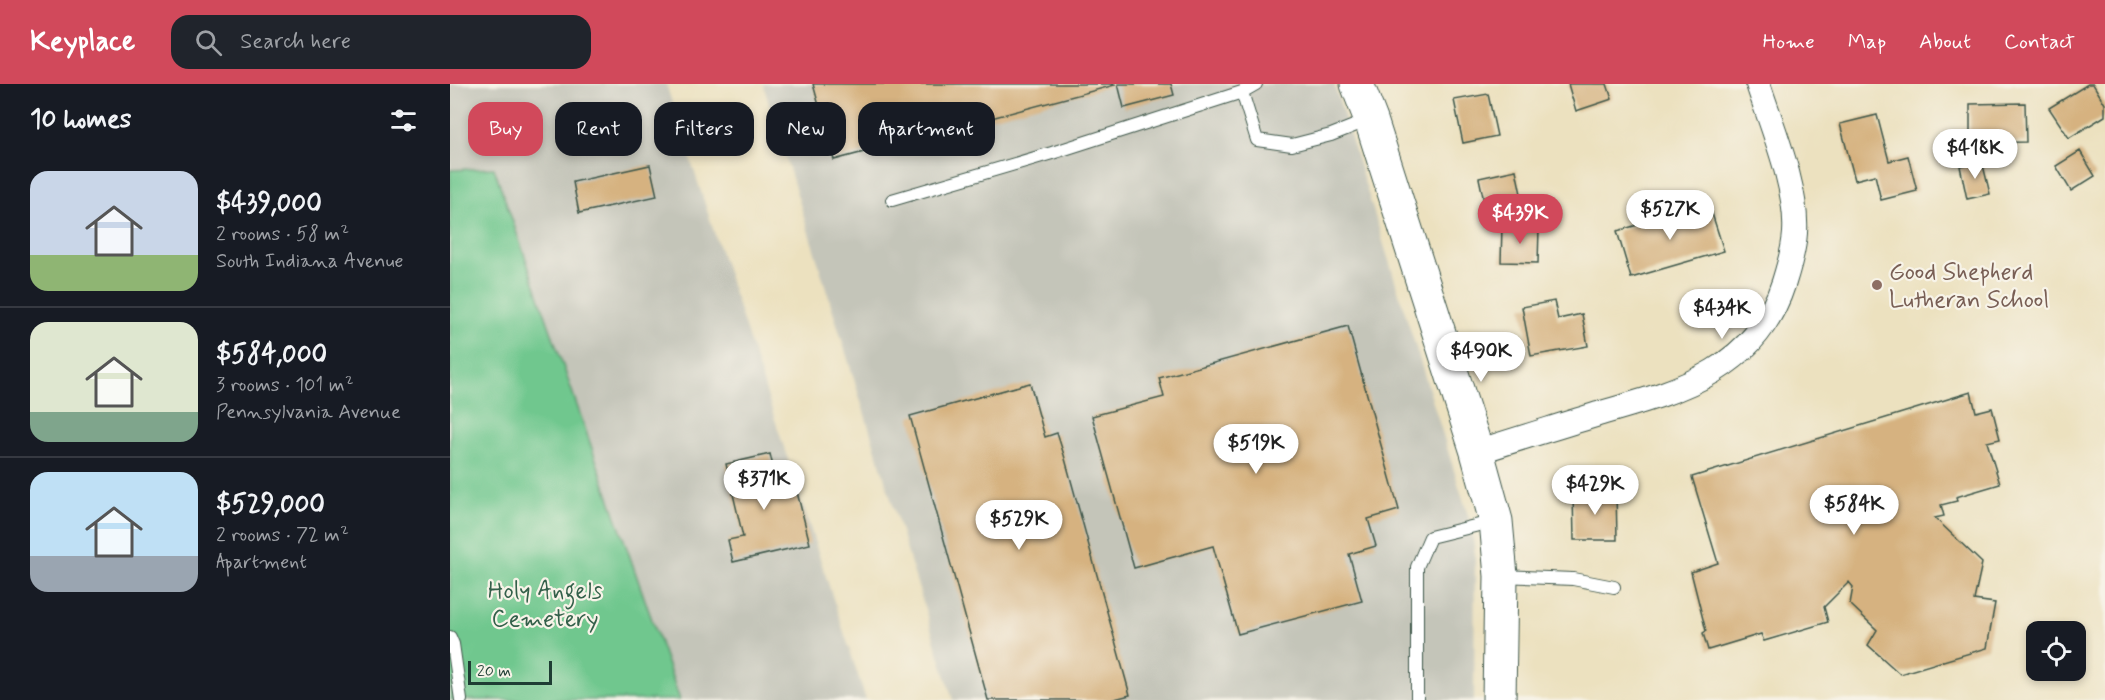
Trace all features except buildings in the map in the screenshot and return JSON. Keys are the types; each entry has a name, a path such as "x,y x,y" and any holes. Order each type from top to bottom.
{"street":[{"path":"1357,84 1371,120 1477,452 1496,521 1501,576 1499,700"},
{"path":"1477,452 1669,393 1704,377 1737,355 1761,330 1777,303 1788,269 1795,233 1792,190 1758,84"}],"lane":[{"path":"892,200 1052,153 1242,92 1256,84"},
{"path":"1242,92 1257,140 1292,145 1331,135 1371,120"},
{"path":"1417,700 1417,567 1430,537 1496,521"},
{"path":"1501,576 1573,579 1614,587"},
{"path":"450,637 461,700"}],"shaded area":[{"path":"450,84 666,84 672,102 654,102 654,156 689,156 866,700 680,700 494,169 450,170"},
{"path":"763,84 1334,84 1471,525 1475,554 1474,700 953,700 785,156 846,156 846,102 769,102"}],"green space":[{"name":"Holy Angels Cemetery","path":"494,168 680,700 450,700 450,170"}],"place":[{"name":"Good Shepherd Lutheran School","path":"1877,285"}]}
